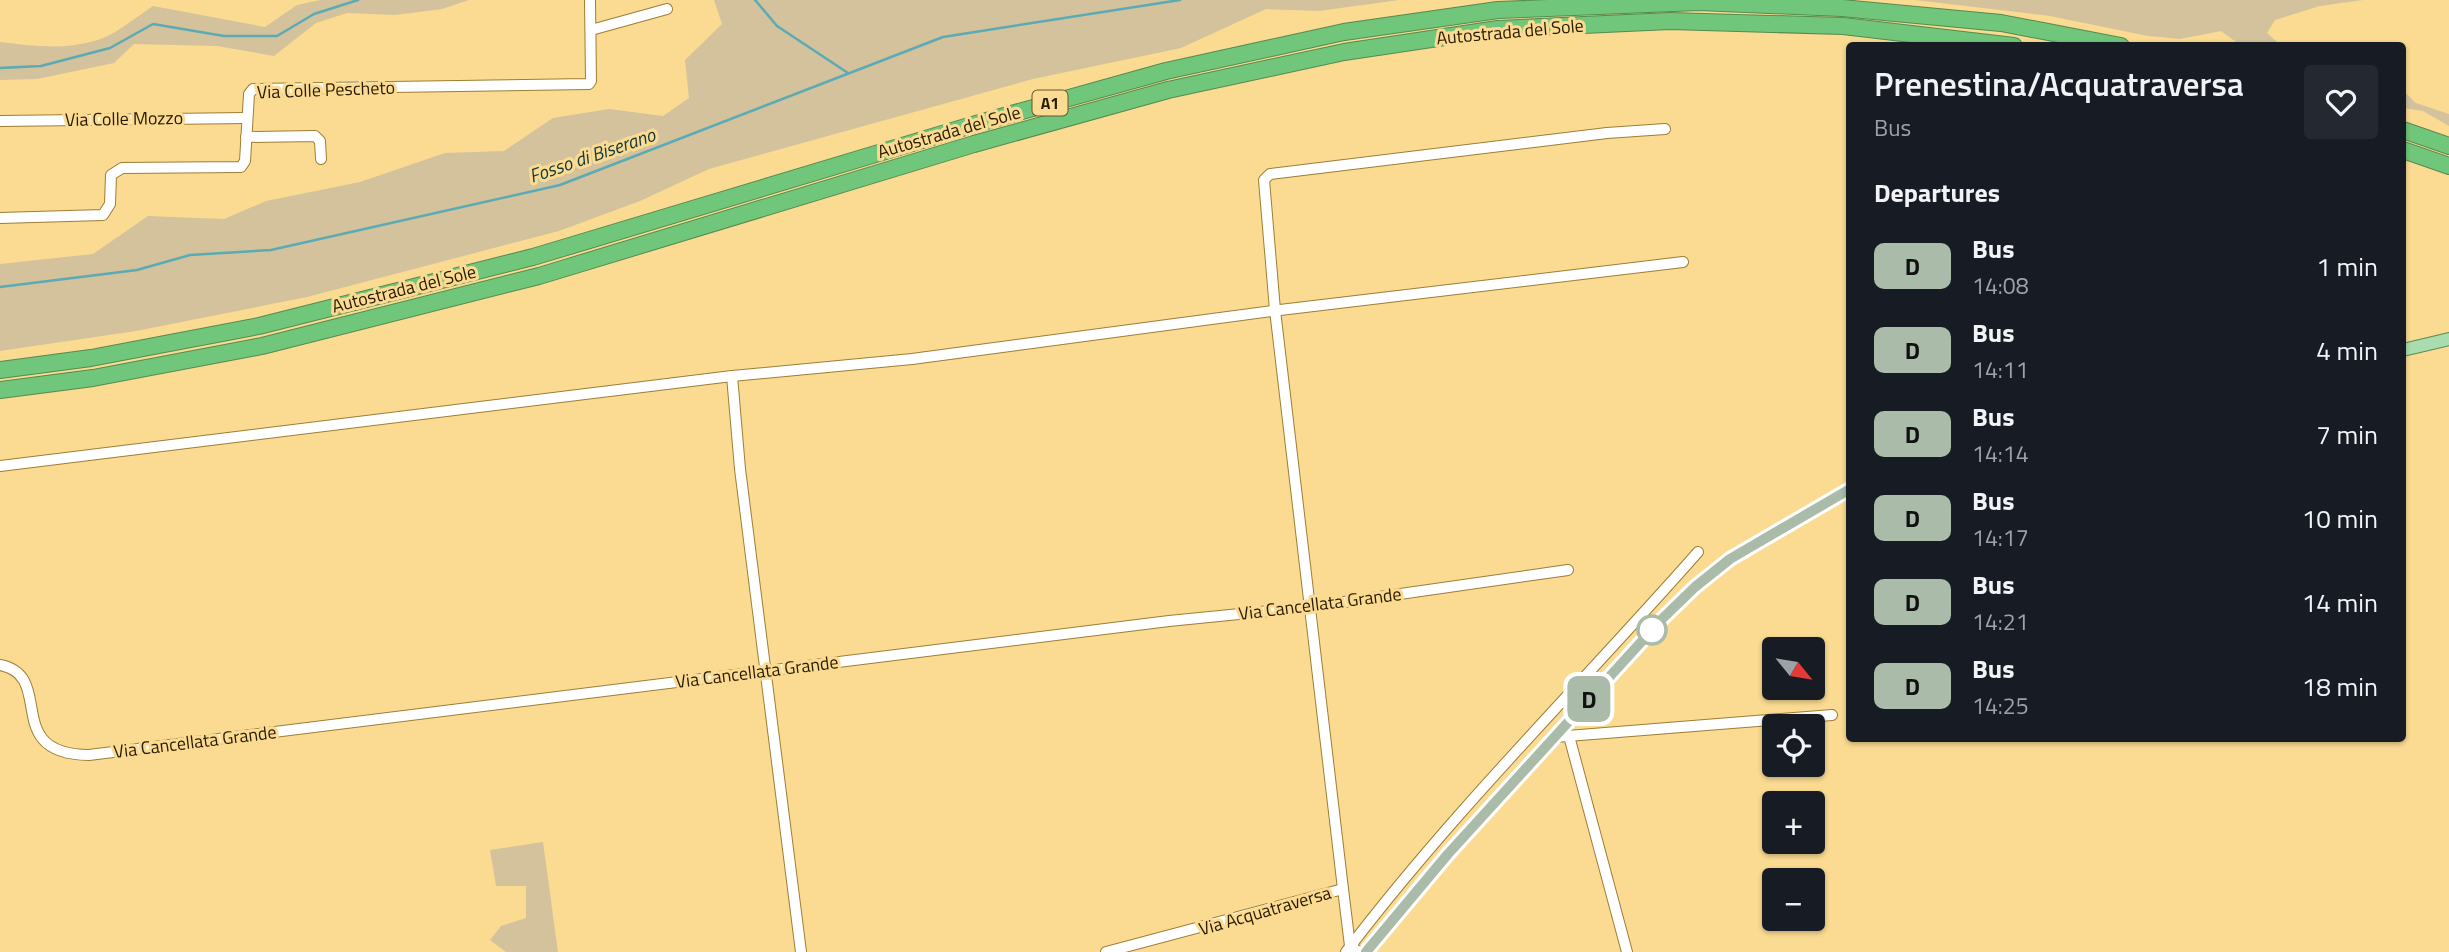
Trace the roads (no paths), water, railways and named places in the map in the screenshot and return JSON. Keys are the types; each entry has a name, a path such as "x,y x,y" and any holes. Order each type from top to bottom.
{"highway":[{"name":"Autostrada del Sole","path":"0,370 91,358 259,326 533,257 972,125 1153,74 1344,32 1498,10 1722,3 1842,8 2001,23 2100,42"},
{"name":"Autostrada del Sole","path":"0,390 93,378 262,346 539,276 974,144 1168,90 1344,52 1498,29 1670,21 1843,26 1980,42"},
{"path":"2406,131 2449,146"},
{"path":"2406,151 2449,166"}],"main road":[{"path":"2406,349 2449,339"},
{"path":"1366,952 1448,854 1663,618 1711,573 1782,527 1846,491"}],"street":[{"name":"Via Colle Pescheto","path":"0,218 100,216 109,207 110,177 116,170 239,168 245,161 249,93 253,89 589,84 592,81 590,0"},
{"path":"591,30 667,9"},
{"name":"Via Colle Mozzo","path":"0,121 247,118"},
{"path":"1352,950 1309,607 1263,183 1267,175 1607,133 1665,129"},
{"path":"246,137 315,136 320,141 321,159"},
{"path":"0,466 732,376 912,359 1275,310 1683,262"},
{"path":"732,376 740,469 800,952"},
{"path":"1352,950 1447,827 1698,552"},
{"name":"Via Cancellata Grande","path":"0,665 13,670 23,680 33,724 42,742 52,750 64,754 89,755 1169,621 1309,607 1568,570"},
{"path":"1555,737 1832,715"},
{"path":"1569,736 1628,952"},
{"name":"Via Acquatraversa","path":"1107,952 1343,889"}],"waterway":[{"path":"0,68 41,66 110,48 153,24 224,36 277,36 314,14 358,0"},
{"path":"755,0 777,26 848,73"},
{"name":"Fosso di Biserano","path":"0,287 137,270 190,255 271,250 560,185 943,37 1180,0"}]}
